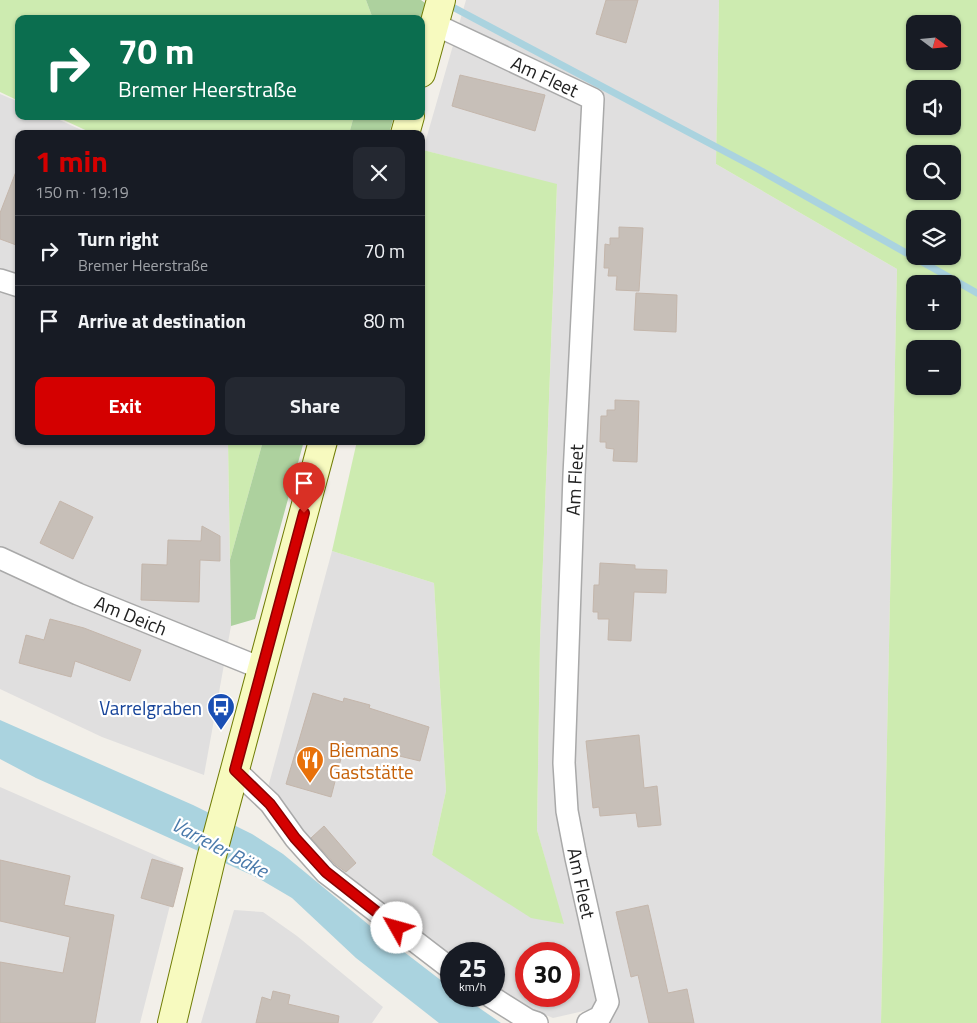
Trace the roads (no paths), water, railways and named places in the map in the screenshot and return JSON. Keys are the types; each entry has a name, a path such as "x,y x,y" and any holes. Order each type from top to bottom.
{"main road":[{"path":"425,58 437,14"},
{"path":"172,1023 210,864 322,445"}],"street":[{"name":"Am Fleet","path":"437,14 593,98 574,476 564,763 567,811 608,1002 600,1017 588,1023"},
{"path":"0,280 15,285"},
{"name":"Am Deich","path":"0,558 78,594 263,669"},
{"path":"235,770 270,804 295,838 326,872 440,960"},
{"path":"505,1005 528,1020 537,1023"}],"water":[{"name":"Varreler Bäke","path":"0,720 193,805 252,834 283,854 369,925 440,980 440,1007 478,1007 501,1023 439,1023 356,958 292,898 258,878 36,778 0,759"}],"waterway":[{"path":"445,3 756,168 977,293"}],"place":[{"name":"Varrelgraben","path":"221,731"},
{"name":"Biemans Gaststätte","path":"310,784"}]}
